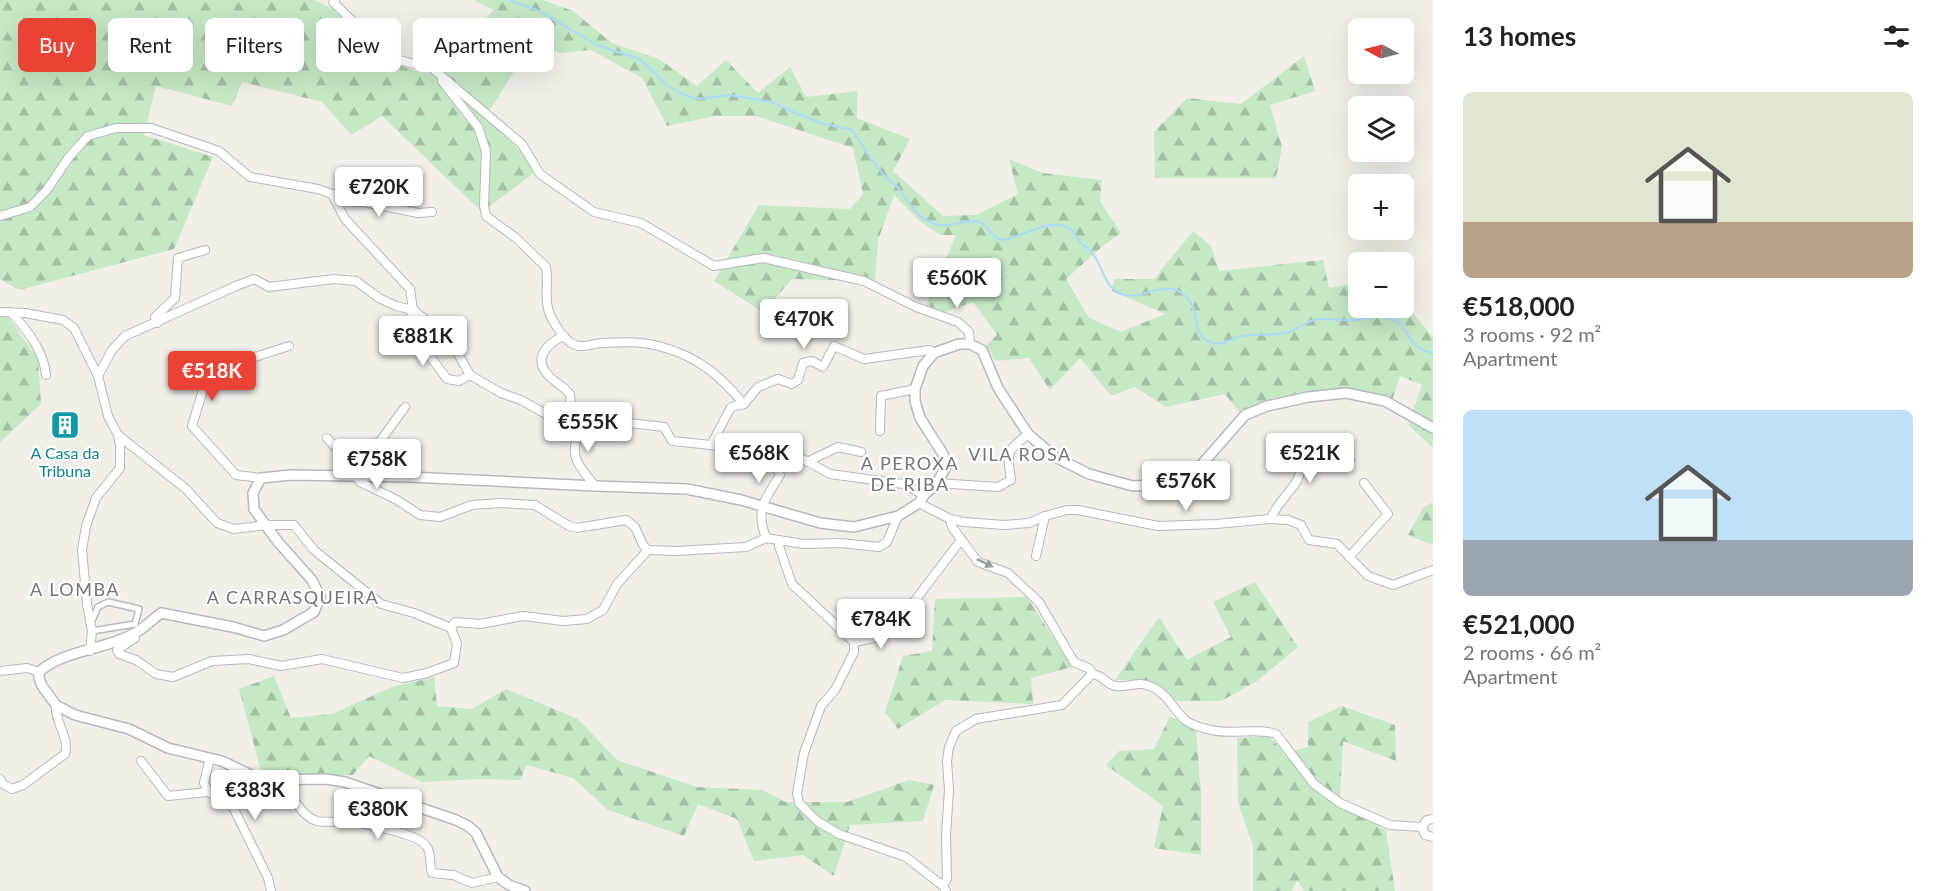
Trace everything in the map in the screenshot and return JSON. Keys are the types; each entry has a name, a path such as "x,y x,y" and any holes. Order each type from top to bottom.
{"street":[{"path":"334,1 390,58 413,63"},
{"path":"435,72 478,127 486,151 484,205 486,216 516,238 546,267 550,315 568,341 579,346 634,343 659,346 680,352 715,373 744,404"},
{"path":"437,72 522,144 540,174 594,212 641,223 714,266 763,258 864,281 916,307 958,322 969,332 970,344"},
{"path":"0,216 30,207 46,191 69,157 88,136 116,128 151,128 219,151 250,177 318,189 355,202 418,213 432,212"},
{"path":"332,194 345,219 410,289 413,310 411,319 417,333 424,339 432,358 447,379 459,381 470,375"},
{"path":"157,323 155,317 175,298 178,258 205,250"},
{"path":"98,376 112,350 125,336 254,279 269,287 334,279 356,281 379,298 396,306 413,310 436,328 456,350 470,375 553,418 576,423 592,414 611,421 664,427 672,441 711,445 773,462 803,459 830,474 903,484 950,519 964,522 1004,525 1029,523 1067,510 1078,510 1158,526 1216,525 1270,519 1288,520 1301,525 1309,540 1337,544 1368,576 1393,585 1433,570"},
{"path":"0,312 25,313 63,320 74,328 98,376 108,416 118,435 120,468 96,498 86,526 82,550 87,604 92,627"},
{"path":"11,312 25,327 45,363 46,375"},
{"path":"564,336 545,347 541,358 543,367 549,376 559,382 570,394 579,432 575,448 576,461 596,486"},
{"path":"289,346 218,369 202,390 192,426 236,475 261,478 291,475 410,477 687,489 761,506 820,523 854,527 898,516 922,499 937,483 947,465 943,454 920,418 915,401 915,389 923,366 934,353 959,344 970,344 982,350 998,388 1028,434 1055,457 1089,474 1132,486 1171,484 1196,471 1245,415 1267,406 1308,397 1346,393 1385,401 1433,428"},
{"path":"711,445 731,407 744,404 758,387 778,379 792,384 798,380 803,363 812,361 823,367 834,346 864,359 930,350 934,353"},
{"path":"880,431 881,396 915,389"},
{"path":"351,464 381,440 405,407"},
{"path":"937,483 998,486 1011,480 1008,454 1011,447 1028,434"},
{"path":"118,435 186,489 217,524 234,529 266,525 294,525 314,550 381,604 414,613 451,628"},
{"path":"327,438 351,464 353,476 360,482 397,500 420,515 440,516 472,505 501,503 535,505 569,526 577,528 626,520 635,527 643,545 648,550 676,551 746,547 766,538 804,544 840,543 879,546 887,542 898,516"},
{"path":"807,462 838,447 861,452"},
{"path":"1270,519 1278,504 1297,482 1305,458 1313,453 1324,451 1350,460"},
{"path":"766,538 760,523 761,506 780,475 773,462"},
{"path":"261,478 253,493 254,509 278,542 312,580 320,597 314,612 283,630 264,636 233,627 160,613 134,634 48,664 39,672 42,686 56,705 75,715 129,729 168,748 234,765 255,777 269,780 326,779 345,782 456,820 476,832 498,877 509,885 525,891"},
{"path":"1349,557 1388,514 1364,483"},
{"path":"1036,556 1045,516"},
{"path":"950,519 952,527 978,562 1008,573 1039,602 1074,662 1090,669 1092,674 1100,676 1113,686 1120,687 1137,683 1153,687 1169,698 1186,720 1206,729 1231,733 1269,732 1276,734 1314,784 1340,803 1390,825 1422,827"},
{"path":"913,603 961,540"},
{"path":"780,541 779,546 792,584 854,642 854,652 835,690 821,706 804,753 797,793 799,803 817,821 839,834 906,857 944,888 947,879 946,835 949,790 947,761 949,747 956,731 976,719 1062,705 1092,674"},
{"path":"134,634 135,638 117,650 119,654 136,660 156,674 173,677 212,661 249,659 281,666 322,659 403,678 427,673 454,663 457,644 451,628 454,622 480,624 523,616 563,621 587,619 603,610 617,584 648,550"},
{"path":"90,651 92,627 98,607 108,602 139,609 135,624 92,627"},
{"path":"854,642 884,636 895,628"},
{"path":"0,671 27,668 39,672"},
{"path":"0,779 3,784 12,789 23,785 65,754 68,746 55,711 56,705"},
{"path":"208,792 204,783 210,758"},
{"path":"141,761 168,796 208,792 230,801 261,804 296,803 304,814 316,821 346,821 398,832 421,840 427,845 431,855 429,866 432,873 453,875 473,887 498,877"},
{"path":"230,801 268,878 272,891"},
{"path":"1422,827 1427,820 1433,819"},
{"path":"1422,827 1425,835 1433,837"}],"green space":[{"path":"0,0 315,0 331,8 342,18 316,18 316,72 401,72 401,66 413,69 413,72 432,74 434,72 514,72 485,118 519,149 534,173 482,212 382,116 351,135 322,102 242,82 232,106 156,86 144,135 213,157 174,249 19,290 0,279"},
{"path":"473,0 543,0 573,11 612,43 659,59 697,86 726,60 758,93 790,67 806,97 857,91 857,118 910,139 893,171 943,216 976,215 1018,194 1009,159 1043,173 1102,180 1100,201 1121,233 1066,279 1089,318 1121,332 1165,314 1112,291 1114,279 1154,279 1193,231 1211,246 1219,271 1323,260 1329,288 1348,285 1348,318 1414,318 1414,315 1433,337 1433,448 1408,425 1422,385 1400,376 1393,398 1329,389 1273,398 1239,412 1225,394 1166,407 1135,387 1111,396 1080,358 1050,390 1029,358 995,361 986,345 997,335 973,302 942,313 926,305 956,235 940,235 921,222 894,195 878,240 875,281 792,279 763,312 714,281 759,205 850,209 863,194 853,148 756,116 716,116 667,126 642,78 591,50 559,53 554,50 554,18 486,18 494,10"},
{"path":"1304,56 1315,91 1270,105 1282,147 1276,178 1155,178 1154,132 1187,98 1241,104"},
{"path":"2,308 38,359 41,404 0,442 0,309"},
{"path":"1433,502 1433,545 1408,535 1423,508"},
{"path":"1255,582 1298,647 1257,681 1221,701 1177,701 1142,680 1115,680 1159,617 1187,660 1231,637 1213,602"},
{"path":"1027,597 1072,667 1031,678 1033,704 945,700 898,729 885,712 903,656 932,651 935,599"},
{"path":"274,676 291,718 332,714 392,687 434,677 437,706 472,709 506,689 578,719 617,760 697,787 762,790 785,802 847,802 909,780 934,785 923,821 850,825 834,876 803,855 754,861 737,819 698,804 684,836 608,810 573,778 527,765 520,780 478,779 422,782 369,756 353,775 293,775 261,771 239,689"},
{"path":"1342,706 1395,725 1396,761 1343,741 1340,797 1386,831 1395,891 1304,891 1297,880 1292,891 1253,891 1253,845 1238,803 1237,738 1269,736 1284,753 1308,747 1308,722"},
{"path":"1170,716 1196,730 1201,793 1201,855 1154,848 1163,806 1106,765 1119,751 1154,749"}],"waterway":[{"path":"509,0 537,10 597,45 639,59 666,85 684,95 698,99 729,95 772,102 824,124 852,130 877,167 898,188 914,210 935,224 979,222 998,239 1003,240 1047,226 1062,225 1069,228 1092,252 1107,282 1115,291 1129,296 1164,289 1181,292 1192,305 1198,330 1204,339 1210,342 1220,344 1242,336 1283,333 1318,319 1354,320 1377,317 1389,318 1397,322 1416,345 1433,353"}],"place":[{"name":"A Casa da Tribuna","path":"65,425"}],"district":[{"name":"VILA ROSA","path":"1020,455"},
{"name":"A PEROXA DE RIBA","path":"910,474"},
{"name":"A LOMBA","path":"75,590"},
{"name":"A CARRASQUEIRA","path":"293,598"}]}
